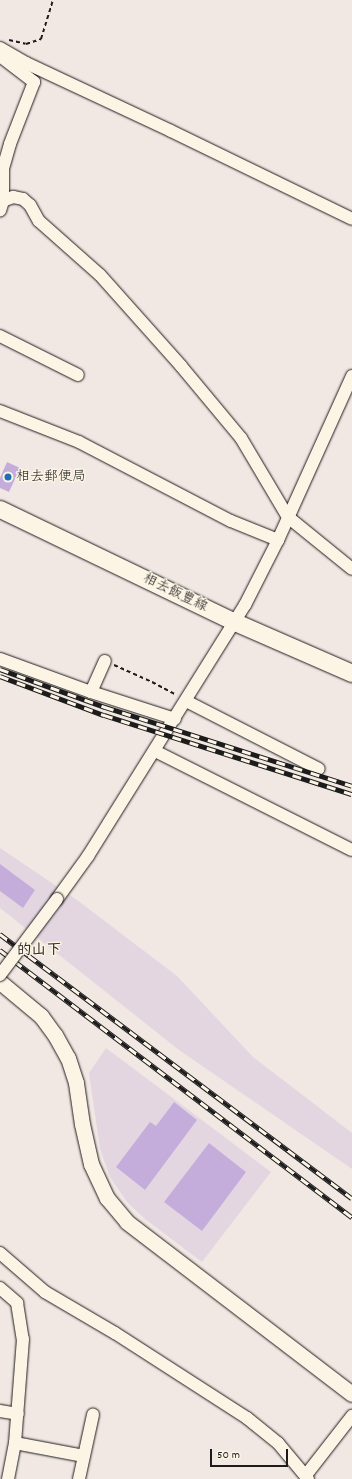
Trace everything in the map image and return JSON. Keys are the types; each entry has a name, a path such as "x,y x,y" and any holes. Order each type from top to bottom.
{"main road":[{"name":"相去飯豊線","path":"0,509 235,622 352,673"}],"street":[{"path":"3,44 26,63 171,131 352,219"},
{"path":"0,56 34,82 10,144 3,169 1,206"},
{"path":"1,206 13,197 22,199 30,205 39,221 109,286 181,366 241,438 288,517 352,569"},
{"path":"0,336 78,375"},
{"path":"0,975 88,856 235,622 278,540 352,376"},
{"path":"0,411 79,442 231,521 278,540"},
{"path":"0,659 90,692 175,719"},
{"path":"90,692 105,661"},
{"path":"186,701 319,769"},
{"path":"155,751 352,850"},
{"path":"0,982 40,1016 55,1035 68,1058 76,1083 82,1124 91,1164 107,1198 126,1222 352,1394"},
{"path":"0,1254 45,1292 115,1334 247,1418 278,1443 307,1477 352,1416"},
{"path":"0,1288 17,1303 23,1339 15,1443 8,1479"},
{"path":"0,1411 18,1414"},
{"path":"79,1479 93,1415"},
{"path":"15,1443 84,1456"}],"path":[{"path":"3,44 26,44 41,39 53,0"},
{"path":"105,661 152,682 186,701"}],"shaded area":[{"path":"0,848 77,900 177,976 253,1057 352,1133 352,1169 179,1050 0,908"},
{"path":"106,1048 271,1172 202,1262 145,1219 127,1202 110,1177 100,1149 89,1073"}],"building":[{"path":"7,462 20,468 9,492 0,488 0,478"},
{"path":"0,864 35,890 23,908 0,891"},
{"path":"174,1102 197,1120 145,1190 116,1167 150,1122 156,1126"},
{"path":"209,1143 246,1172 202,1231 164,1202"}],"railway":[{"path":"0,669 105,707 352,786"},
{"path":"0,676 104,715 352,794"},
{"path":"0,934 352,1198"},
{"path":"0,950 352,1217"}],"place":[{"name":"相去郵便局","path":"8,477"}],"district":[{"name":"的山下","path":"39,952"}]}
